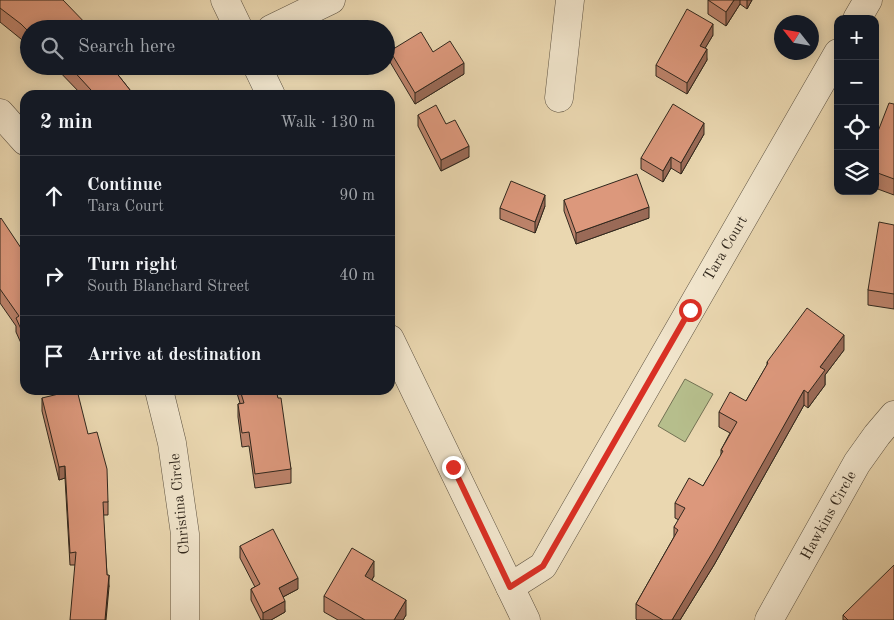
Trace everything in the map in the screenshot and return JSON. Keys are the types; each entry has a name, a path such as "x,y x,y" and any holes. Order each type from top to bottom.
{"street":[{"path":"225,0 235,20"},
{"path":"290,20 331,0"},
{"path":"559,98 570,0"},
{"path":"859,15 868,0"},
{"name":"Tara Court","path":"510,587 543,566 834,60"},
{"path":"261,75 269,90"},
{"path":"0,113 20,135"},
{"path":"395,349 526,620"},
{"name":"Christina Circle","path":"160,395 172,443 185,534 185,620"},
{"name":"Hawkins Circle","path":"769,620 858,463 877,435 894,415"}],"green space":[{"path":"685,379 713,394 685,442 658,426"}],"building":[{"path":"0,0 63,0 82,20 20,20 20,23 0,8"},
{"path":"708,0 734,0 726,12"},
{"path":"687,9 713,24 700,46 707,49 687,83 656,65"},
{"path":"421,32 433,52 450,41 464,63 415,93 395,59 395,48"},
{"path":"77,75 118,75 130,90 91,90"},
{"path":"889,103 894,104 894,179 879,173 879,129"},
{"path":"673,104 704,123 681,163 671,157 663,171 641,158"},
{"path":"436,105 446,124 455,120 469,146 441,160 418,115"},
{"path":"637,174 649,207 576,233 564,200"},
{"path":"511,181 545,195 535,222 500,208"},
{"path":"0,219 20,246 20,327 16,318 19,316 0,289"},
{"path":"879,222 894,225 894,294 868,290"},
{"path":"807,308 844,335 820,367 825,370 808,393 804,390 714,550 672,620 663,620 636,604 678,530 674,527 685,508 675,503 689,478 703,486 723,451 721,450 737,422 719,412 730,392 746,401 767,362"},
{"path":"54,395 78,395 88,434 97,432 107,469 108,502 103,502 107,575 109,575 105,620 70,620 76,552 70,553 65,466 59,467 42,398"},
{"path":"242,395 277,395 278,398 281,398 291,469 255,474 249,432 242,433 238,404 244,403"},
{"path":"273,529 298,578 279,588 285,601 263,613 251,589 260,584 240,546"},
{"path":"352,548 374,561 365,576 406,600 394,620 365,620 324,596"},
{"path":"894,565 894,620 848,620 843,615"}],"route":[{"path":"453,467 510,587 543,566 690,310"}]}
